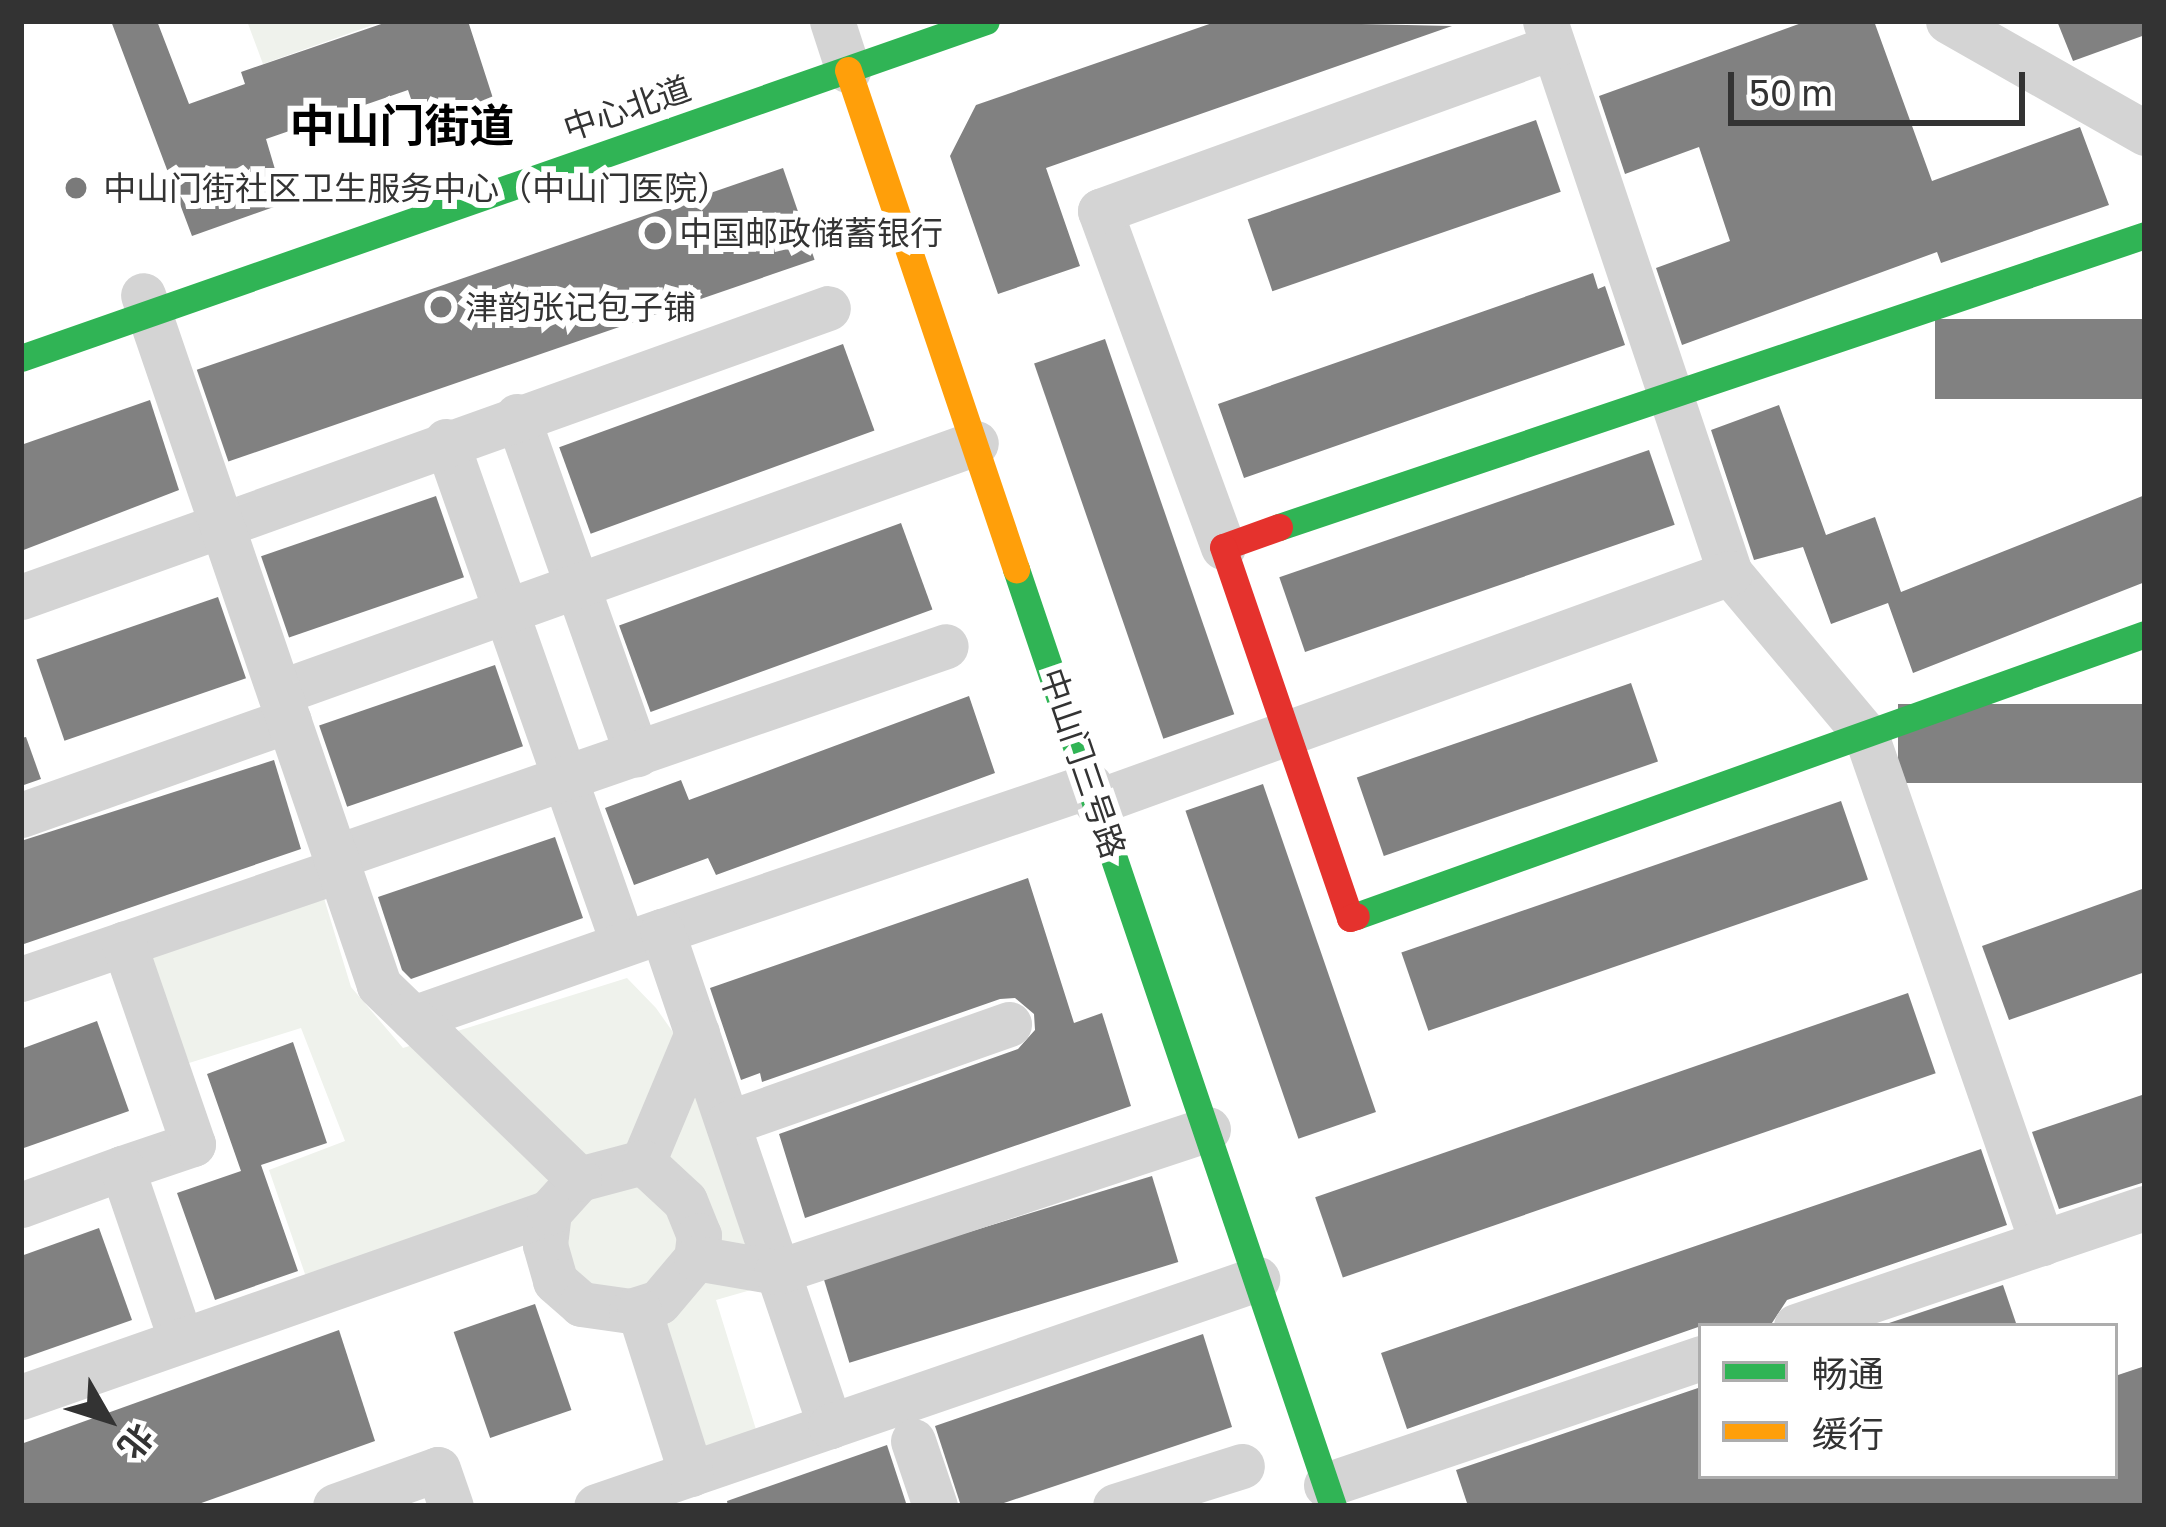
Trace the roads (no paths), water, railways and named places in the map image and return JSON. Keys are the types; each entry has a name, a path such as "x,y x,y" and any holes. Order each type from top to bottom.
{"street":[{"name":"中心北道","path":"21,358 146,303 841,48 934,21"},
{"name":"中心北道","path":"841,48 986,21"},
{"path":"1948,21 2145,133"},
{"path":"2042,1243 1866,736 1730,573 1549,34 1100,211 1290,737 1350,918 1866,736 2145,634"},
{"name":"中山门三号路","path":"841,48 1330,1495"},
{"path":"1223,548 1667,390 2145,236"},
{"name":"中心北道","path":"21,340 146,303"},
{"path":"146,303 379,985 579,1179"},
{"path":"21,597 828,308"},
{"path":"517,416 637,754"},
{"path":"446,441 565,779 643,937 697,1033 830,1426"},
{"path":"21,815 505,610 976,443"},
{"path":"413,1018 643,937 1093,794 1290,737 1730,573"},
{"path":"21,979 565,779 946,646"},
{"path":"21,1205 194,1144 124,944"},
{"path":"728,1123 1010,1024"},
{"path":"643,1162 697,1033"},
{"path":"696,1258 776,1272 1208,1129"},
{"path":"21,1397 180,1337 549,1212 579,1179 643,1162"},
{"path":"549,1212 545,1245 555,1281 581,1304 639,1310 659,1301 696,1258 699,1235 685,1201 643,1162"},
{"path":"122,1168 180,1337"},
{"path":"1805,1323 2145,1208"},
{"path":"596,1506 1257,1279"},
{"path":"639,1310 691,1474"},
{"path":"1330,1495 1698,1359"},
{"path":"913,1441 934,1506"},
{"path":"1115,1506 1242,1466"},
{"path":"335,1506 438,1469 451,1506"}],"place":[{"name":"中山门街社区卫生服务中心（中山门医院）","path":"76,188"},
{"name":"中国邮政储蓄银行","path":"655,233"},
{"name":"津韵张记包子铺","path":"441,307"}],"district":[{"name":"中山门街道","path":"402,126"}]}
